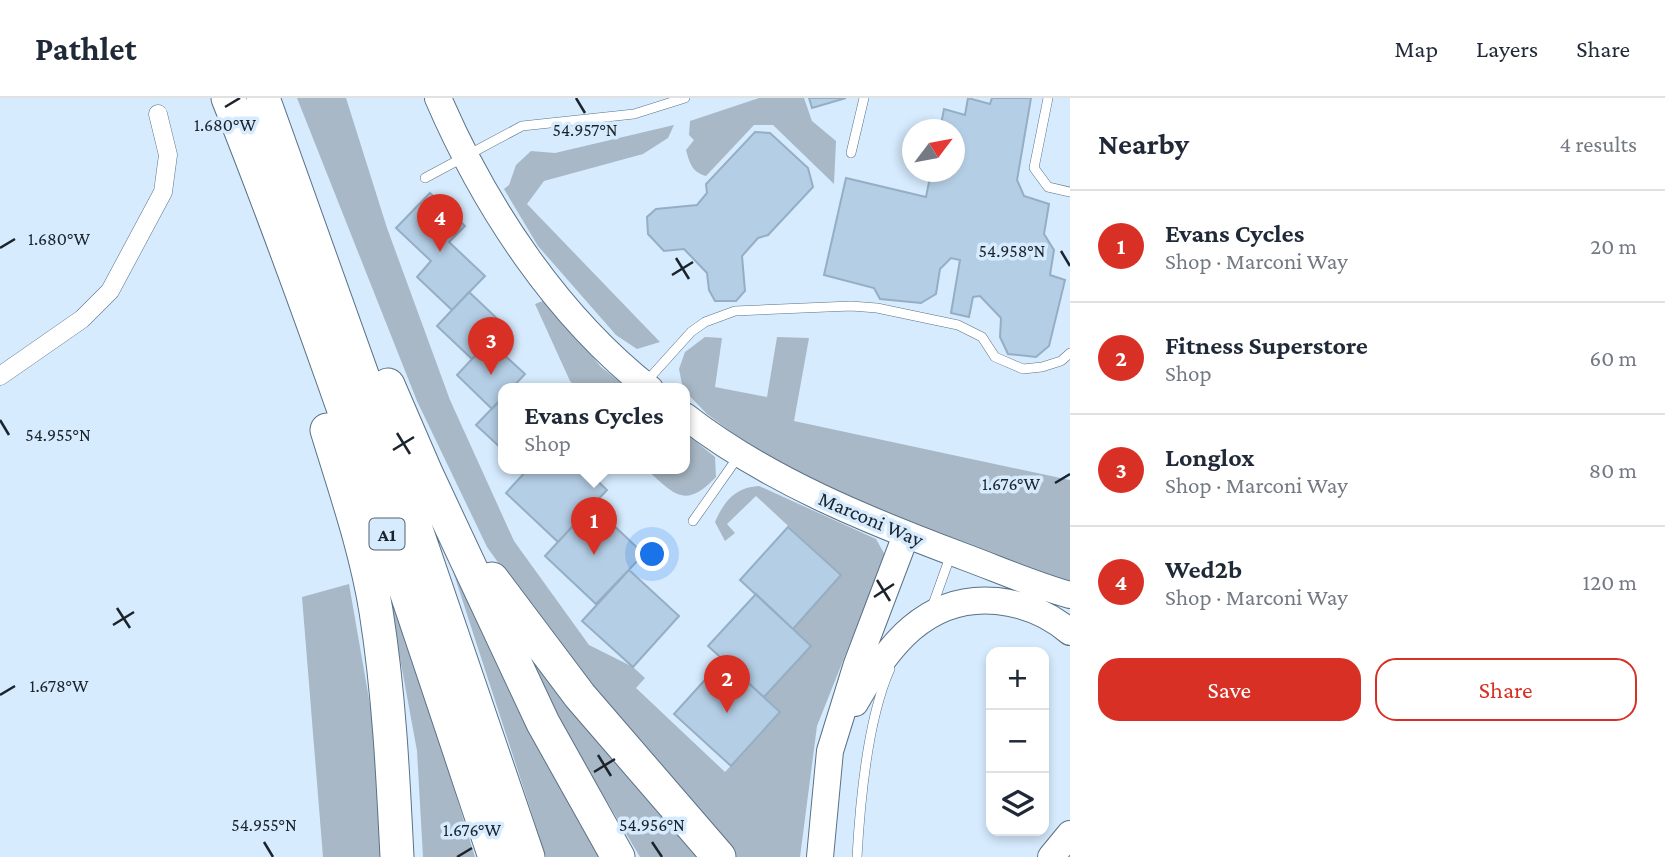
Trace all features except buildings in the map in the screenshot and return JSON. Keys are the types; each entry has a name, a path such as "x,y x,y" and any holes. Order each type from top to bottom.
{"highway":[{"name":"A1","path":"228,98 273,213 392,548 495,857"},
{"name":"A1","path":"263,98 467,674 528,857"},
{"path":"273,213 296,333 351,506 376,609 389,711 397,857"},
{"path":"311,229 350,296 425,473 543,723 618,857"},
{"path":"425,473 499,590 580,696 719,857"}],"street":[{"path":"438,98 465,156 508,230 545,281 605,348 644,383"},
{"path":"0,376 82,319 110,291 163,192 168,155 158,114"},
{"name":"Marconi Way","path":"690,419 798,487 906,535 1070,595"},
{"path":"820,857 830,751 857,664 906,535"},
{"path":"834,741 882,660 906,633 929,615 967,601 1003,602 1040,612 1070,632"},
{"path":"1051,857 1070,834"}],"lane":[{"path":"425,178 522,126 634,114 685,98"},
{"path":"851,153 864,98"},
{"path":"1048,98 1034,168 1048,187 1070,192"},
{"path":"649,383 691,332 705,322 736,311 851,306 917,316 958,325 982,337 995,357 1023,369 1062,361 1070,354"},
{"path":"693,521 740,452"},
{"path":"929,615 951,552"},
{"path":"857,857 865,776 874,726 885,680 906,633"}],"shaded area":[{"path":"297,98 346,98 387,228 450,400 514,541 589,645 633,667 645,678 636,688 725,772 780,713 764,697 811,646 793,629 841,575 756,496 727,524 735,533 725,541 715,522 722,508 737,492 759,486 876,539 885,555 817,726 800,857 730,857 572,666 487,547 417,401"},
{"path":"759,98 804,98 812,121 836,141 834,184 773,125 754,125 706,176 695,170 686,150 694,140 689,135 690,121"},
{"path":"674,125 668,138 643,154 544,181 527,204 660,342 637,349 616,335 538,246 504,189 509,185 516,165 531,151 555,153"},
{"path":"545,300 601,367 621,383 572,383 535,304"},
{"path":"705,337 722,338 715,387 767,397 777,337 809,338 794,421 1070,480 1070,583 1049,578 848,498 770,461 707,414 690,396 690,383 682,383 679,369 685,352"},
{"path":"690,437 715,457 716,477 696,493 680,495 652,474 690,474"},
{"path":"450,562 601,857 546,857"},
{"path":"388,574 475,857 423,857 417,751 400,658 379,577"},
{"path":"349,584 377,745 383,857 323,857 302,597"},
{"path":"528,658 570,703 697,857 640,857 530,672"}],"place":[{"name":"Wed2b","path":"440,252"},
{"name":"Longlox","path":"491,375"},
{"name":"Evans Cycles","path":"594,555"},
{"name":"Fitness Superstore","path":"727,713"}]}
